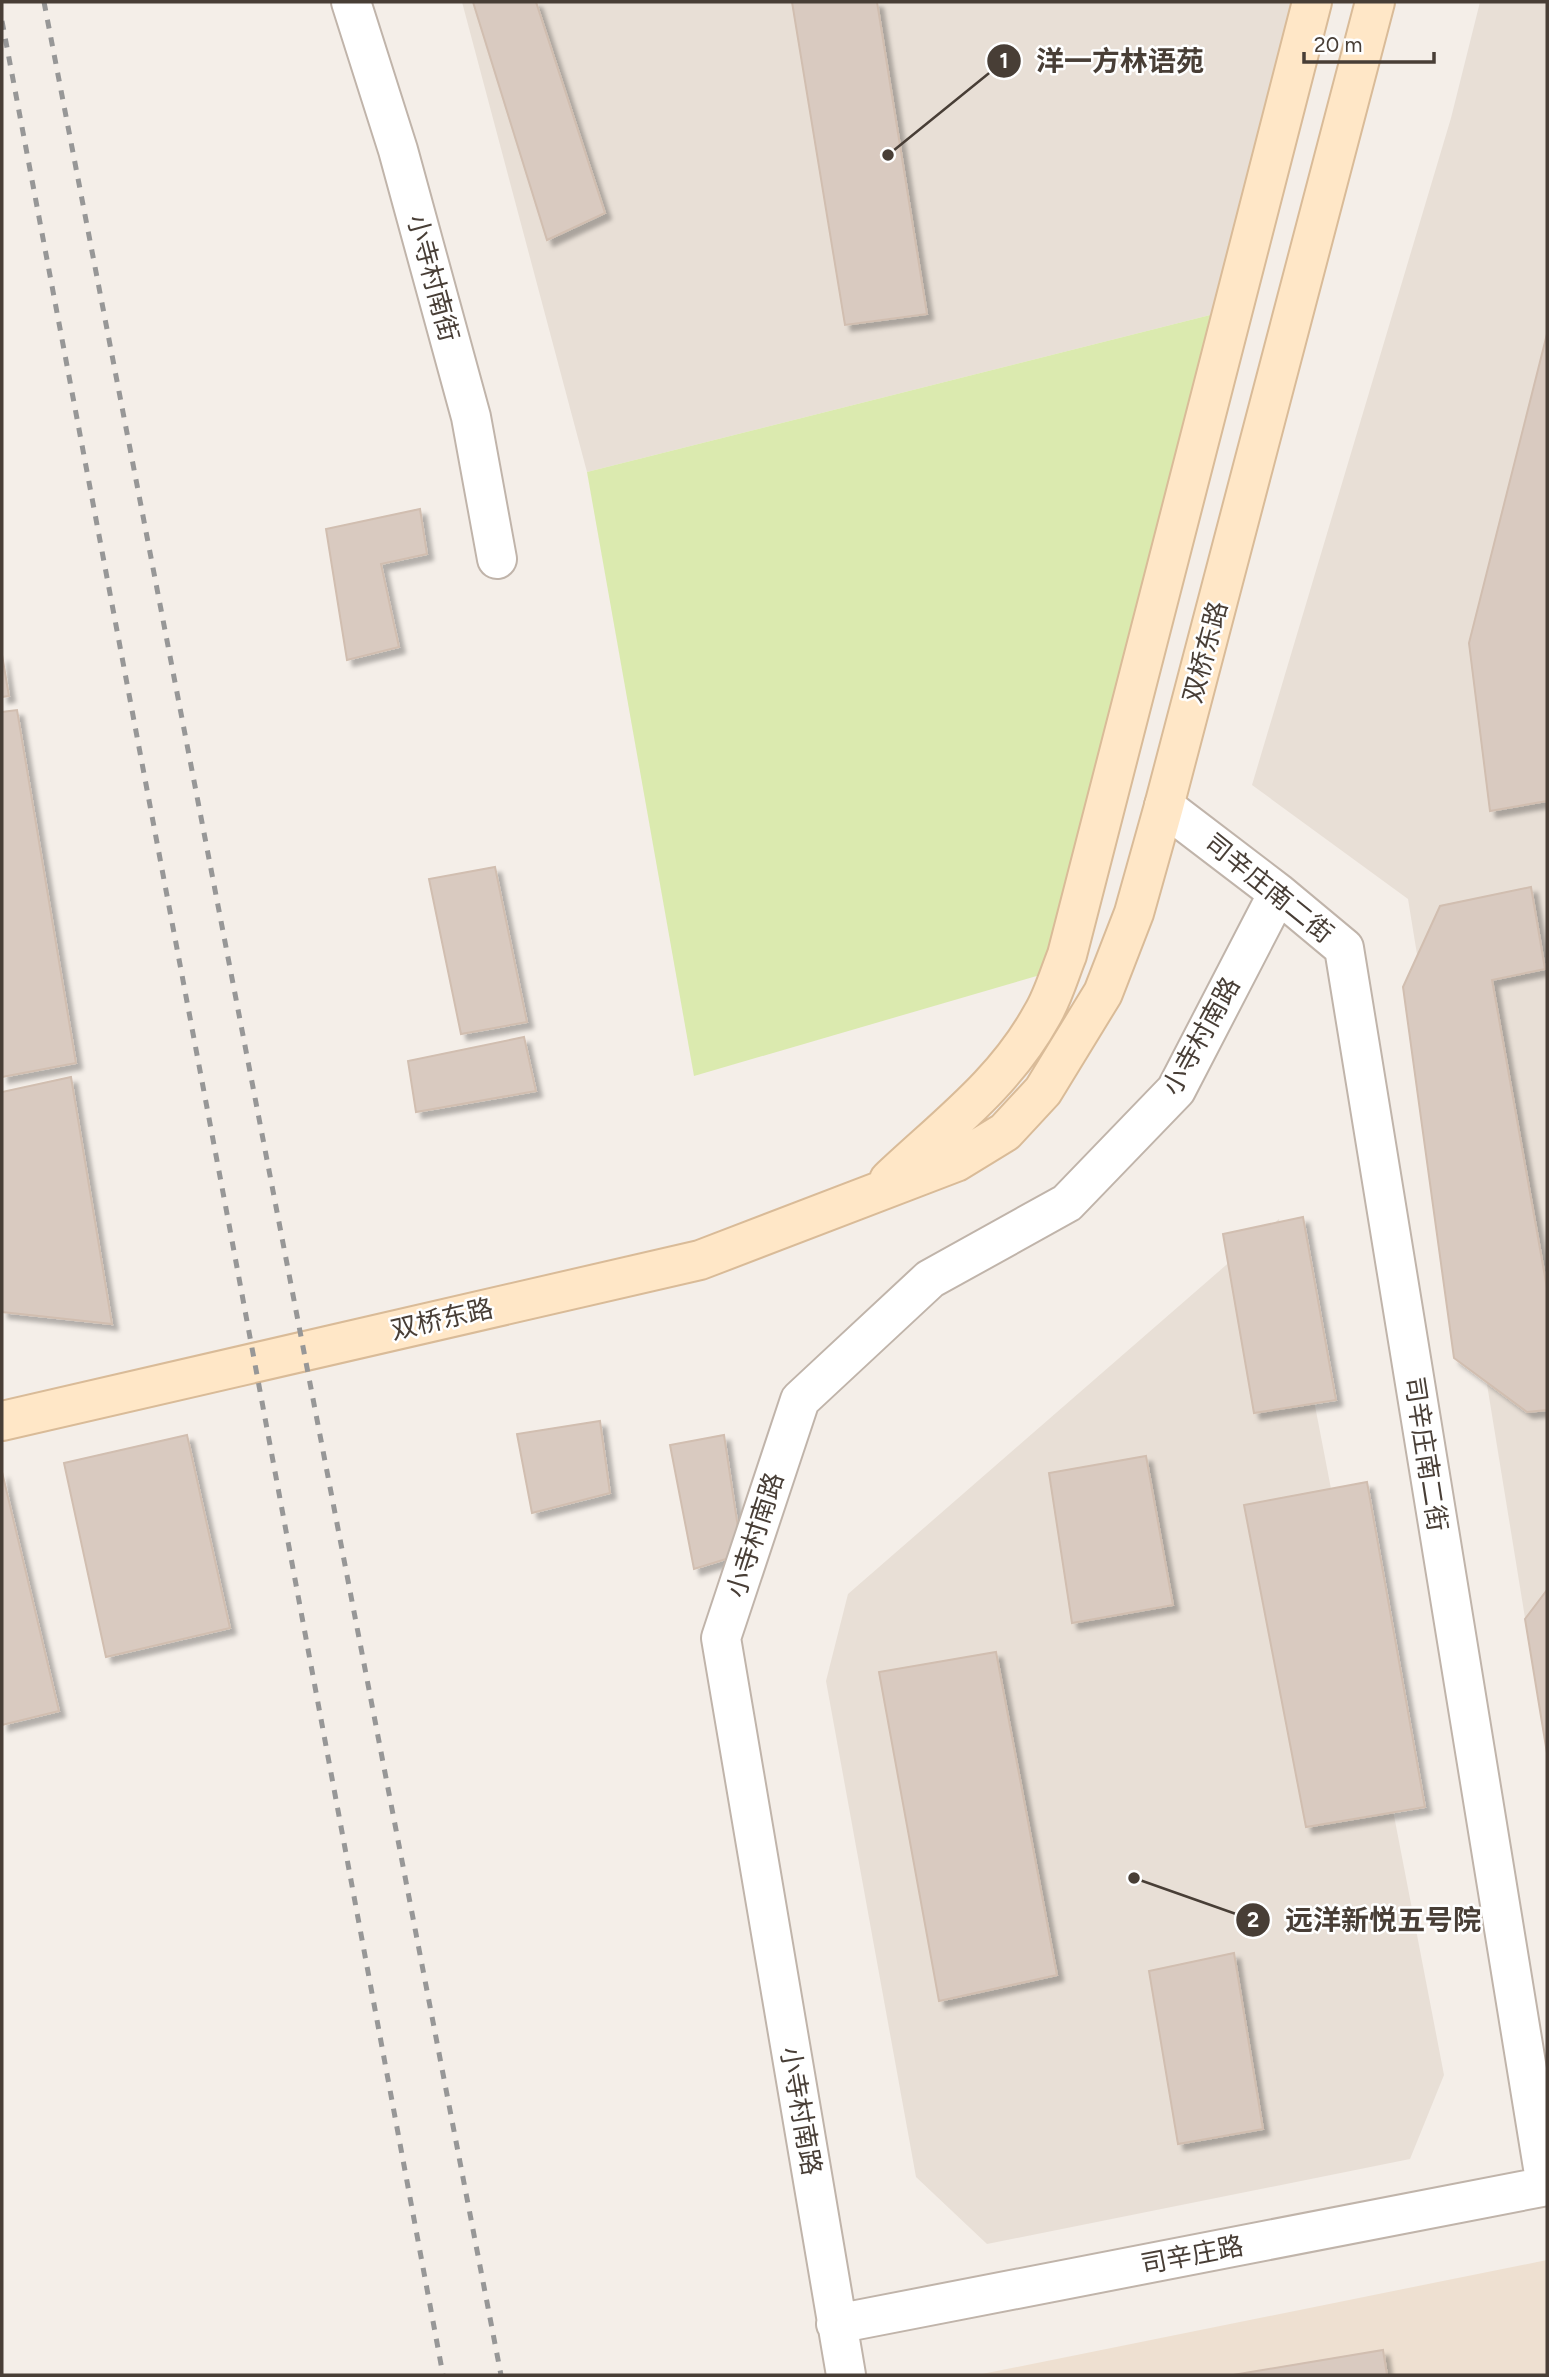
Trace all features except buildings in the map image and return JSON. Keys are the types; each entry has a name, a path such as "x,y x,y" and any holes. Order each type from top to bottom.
{"street":[{"name":"小寺村南街","path":"351,2 398,150 471,417 497,559"},
{"name":"双桥东路","path":"875,1193 962,1116 998,1079 1043,1015 1068,955 1312,2"},
{"name":"双桥东路","path":"2,1421 700,1260 956,1162 1005,1132 1043,1091 1103,993 1134,913 1375,2"},
{"name":"司辛庄南二街","path":"1164,806 1278,893 1344,948 1547,2186"},
{"name":"小寺村南路","path":"846,2375 721,1638 800,1400 930,1279 1068,1203 1176,1090 1278,893"},
{"name":"司辛庄路","path":"836,2324 1547,2186"}],"shaded area":[{"path":"462,2 1308,2 1238,308 587,472"},
{"path":"1480,2 1547,2 1547,1753 1408,899 1252,785 1451,118"},
{"path":"1279,1219 1444,2075 1410,2159 987,2244 916,2177 826,1681 848,1594"},
{"path":"1547,2260 1547,2375 977,2375"}],"green space":[{"path":"1238,308 1054,971 694,1076 587,472"}],"railway":[{"path":"44,2 501,2375"},
{"path":"2,21 443,2375"}],"place":[{"name":"洋一方林语苑","path":"888,155"},
{"name":"远洋新悦五号院","path":"1134,1878"}]}
